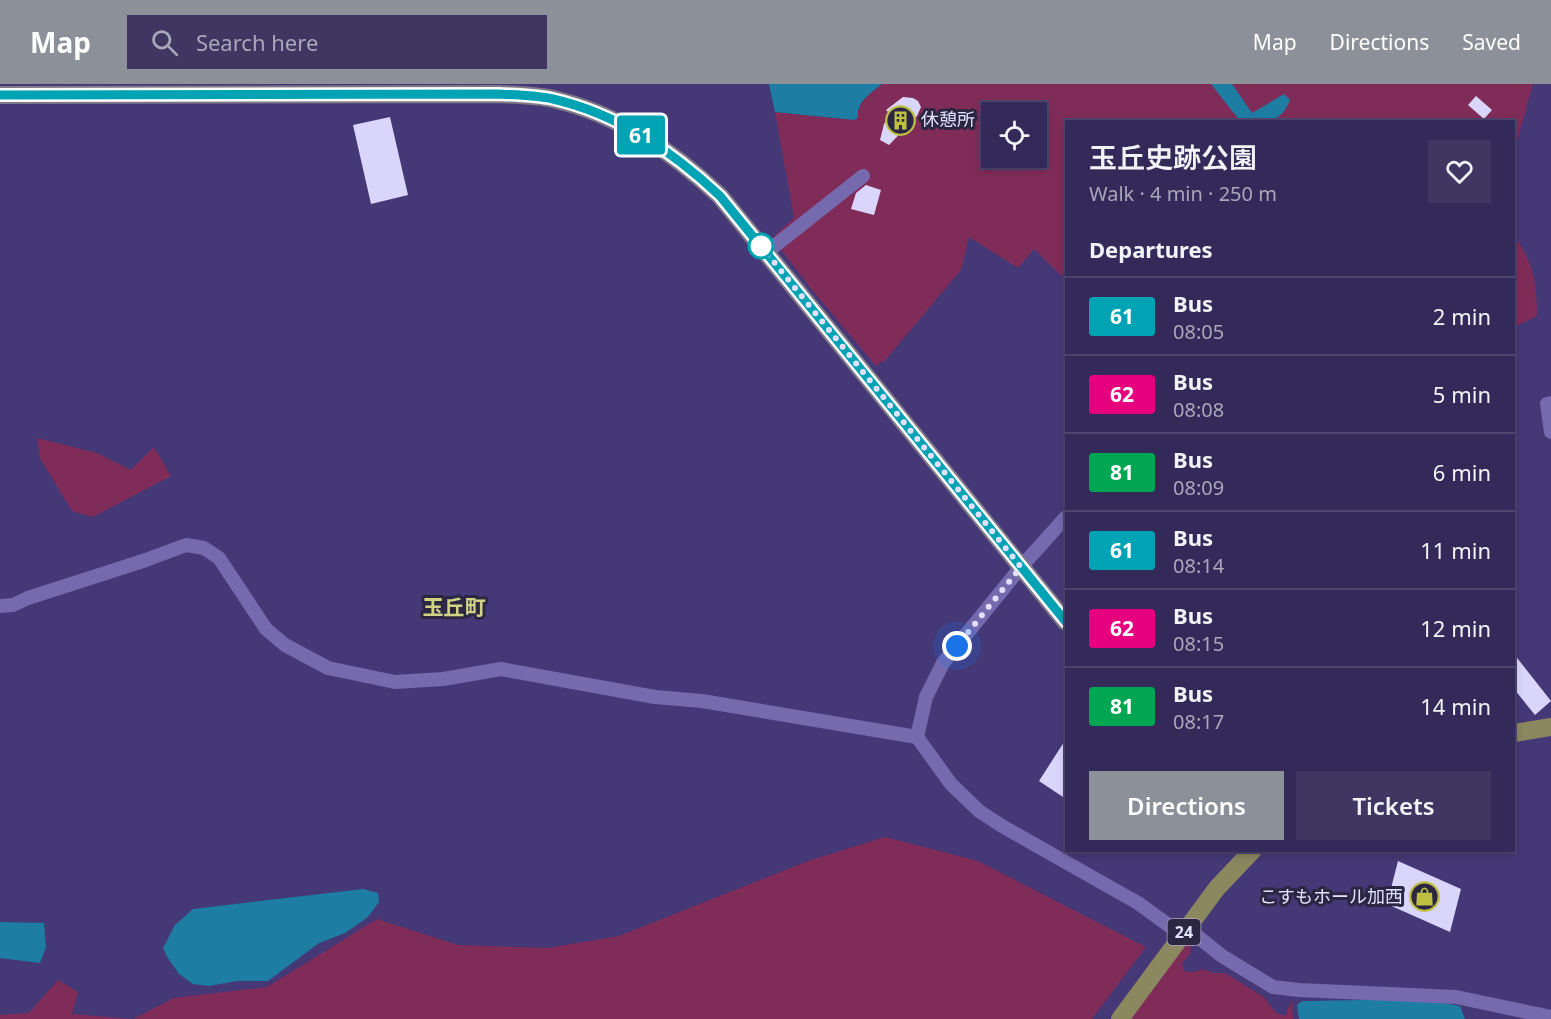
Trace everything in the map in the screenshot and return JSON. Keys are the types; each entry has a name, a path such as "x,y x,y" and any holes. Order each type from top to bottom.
{"main road":[{"path":"1515,733 1551,727"},
{"name":"24","path":"1120,1019 1217,888 1251,852"}],"street":[{"path":"0,95 498,94 550,99 608,117 651,141 689,167 720,196 1065,621"},
{"path":"767,252 863,176"},
{"path":"1551,403 1547,404 1551,432"},
{"path":"917,738 926,697 944,663 1021,567 1065,518"},
{"path":"0,606 13,605 186,545 204,548 219,558 266,629 285,645 328,668 395,682 443,679 501,669 655,698 702,701 917,738 951,784 979,811 1138,903 1273,987 1455,997 1551,1017"}],"shaded area":[{"path":"882,84 1533,84 1515,148 1515,120 1065,120 1065,279 1034,249 1018,268 969,237 961,270 883,363 881,361 876,366 772,238 794,218 775,112 855,120 862,102"},
{"path":"1515,238 1526,255 1533,274 1537,316 1515,327"},
{"path":"37,438 97,453 131,470 154,447 171,476 93,517 72,511 40,458"},
{"path":"885,837 978,861 1146,947 1092,1019 133,1019 174,998 267,987 377,919 458,945 548,948 619,936 808,861"},
{"path":"1182,939 1191,946 1190,954 1182,963 1184,971 1193,972 1203,969 1213,973 1225,973 1264,997 1276,1013 1285,1016 1292,1000 1293,1019 1127,1019"},
{"path":"58,980 78,992 72,1014 133,1019 0,1019 0,1015 29,1013"}],"water":[{"path":"769,84 882,84 862,102 855,120 775,112"},
{"path":"1211,84 1232,84 1252,113 1284,94 1290,100 1281,114 1272,120 1239,120"},
{"path":"363,889 378,893 379,902 368,917 345,933 319,943 268,981 237,981 209,986 193,984 179,974 163,948 175,925 193,909"},
{"path":"0,922 44,923 46,947 40,963 0,958"},
{"path":"1402,1000 1441,1003 1460,1006 1465,1019 1299,1019 1297,1005 1302,1001"}],"building":[{"path":"1476,96 1492,110 1484,119 1468,105"},
{"name":"休憩所","path":"903,97 913,98 921,107 917,116 889,145 880,140 884,124 890,114 886,110"},
{"path":"390,117 408,195 371,204 353,125"},
{"path":"866,185 881,190 874,215 851,209 856,193"},
{"path":"1515,655 1551,701 1535,715 1515,690"},
{"path":"1065,741 1065,798 1039,781"},
{"name":"こすもホール加西","path":"1398,861 1461,889 1450,932 1387,904"}],"bus line":[{"name":"61","path":"0,95 498,94 550,99 608,117 651,141 689,167 720,196 1065,621"}],"place":[{"name":"休憩所","path":"900,120"},
{"name":"こすもホール加西","path":"1424,897"}],"district":[{"name":"玉丘町","path":"454,608"}],"route":[{"path":"761,246 1021,567 957,646"}]}
